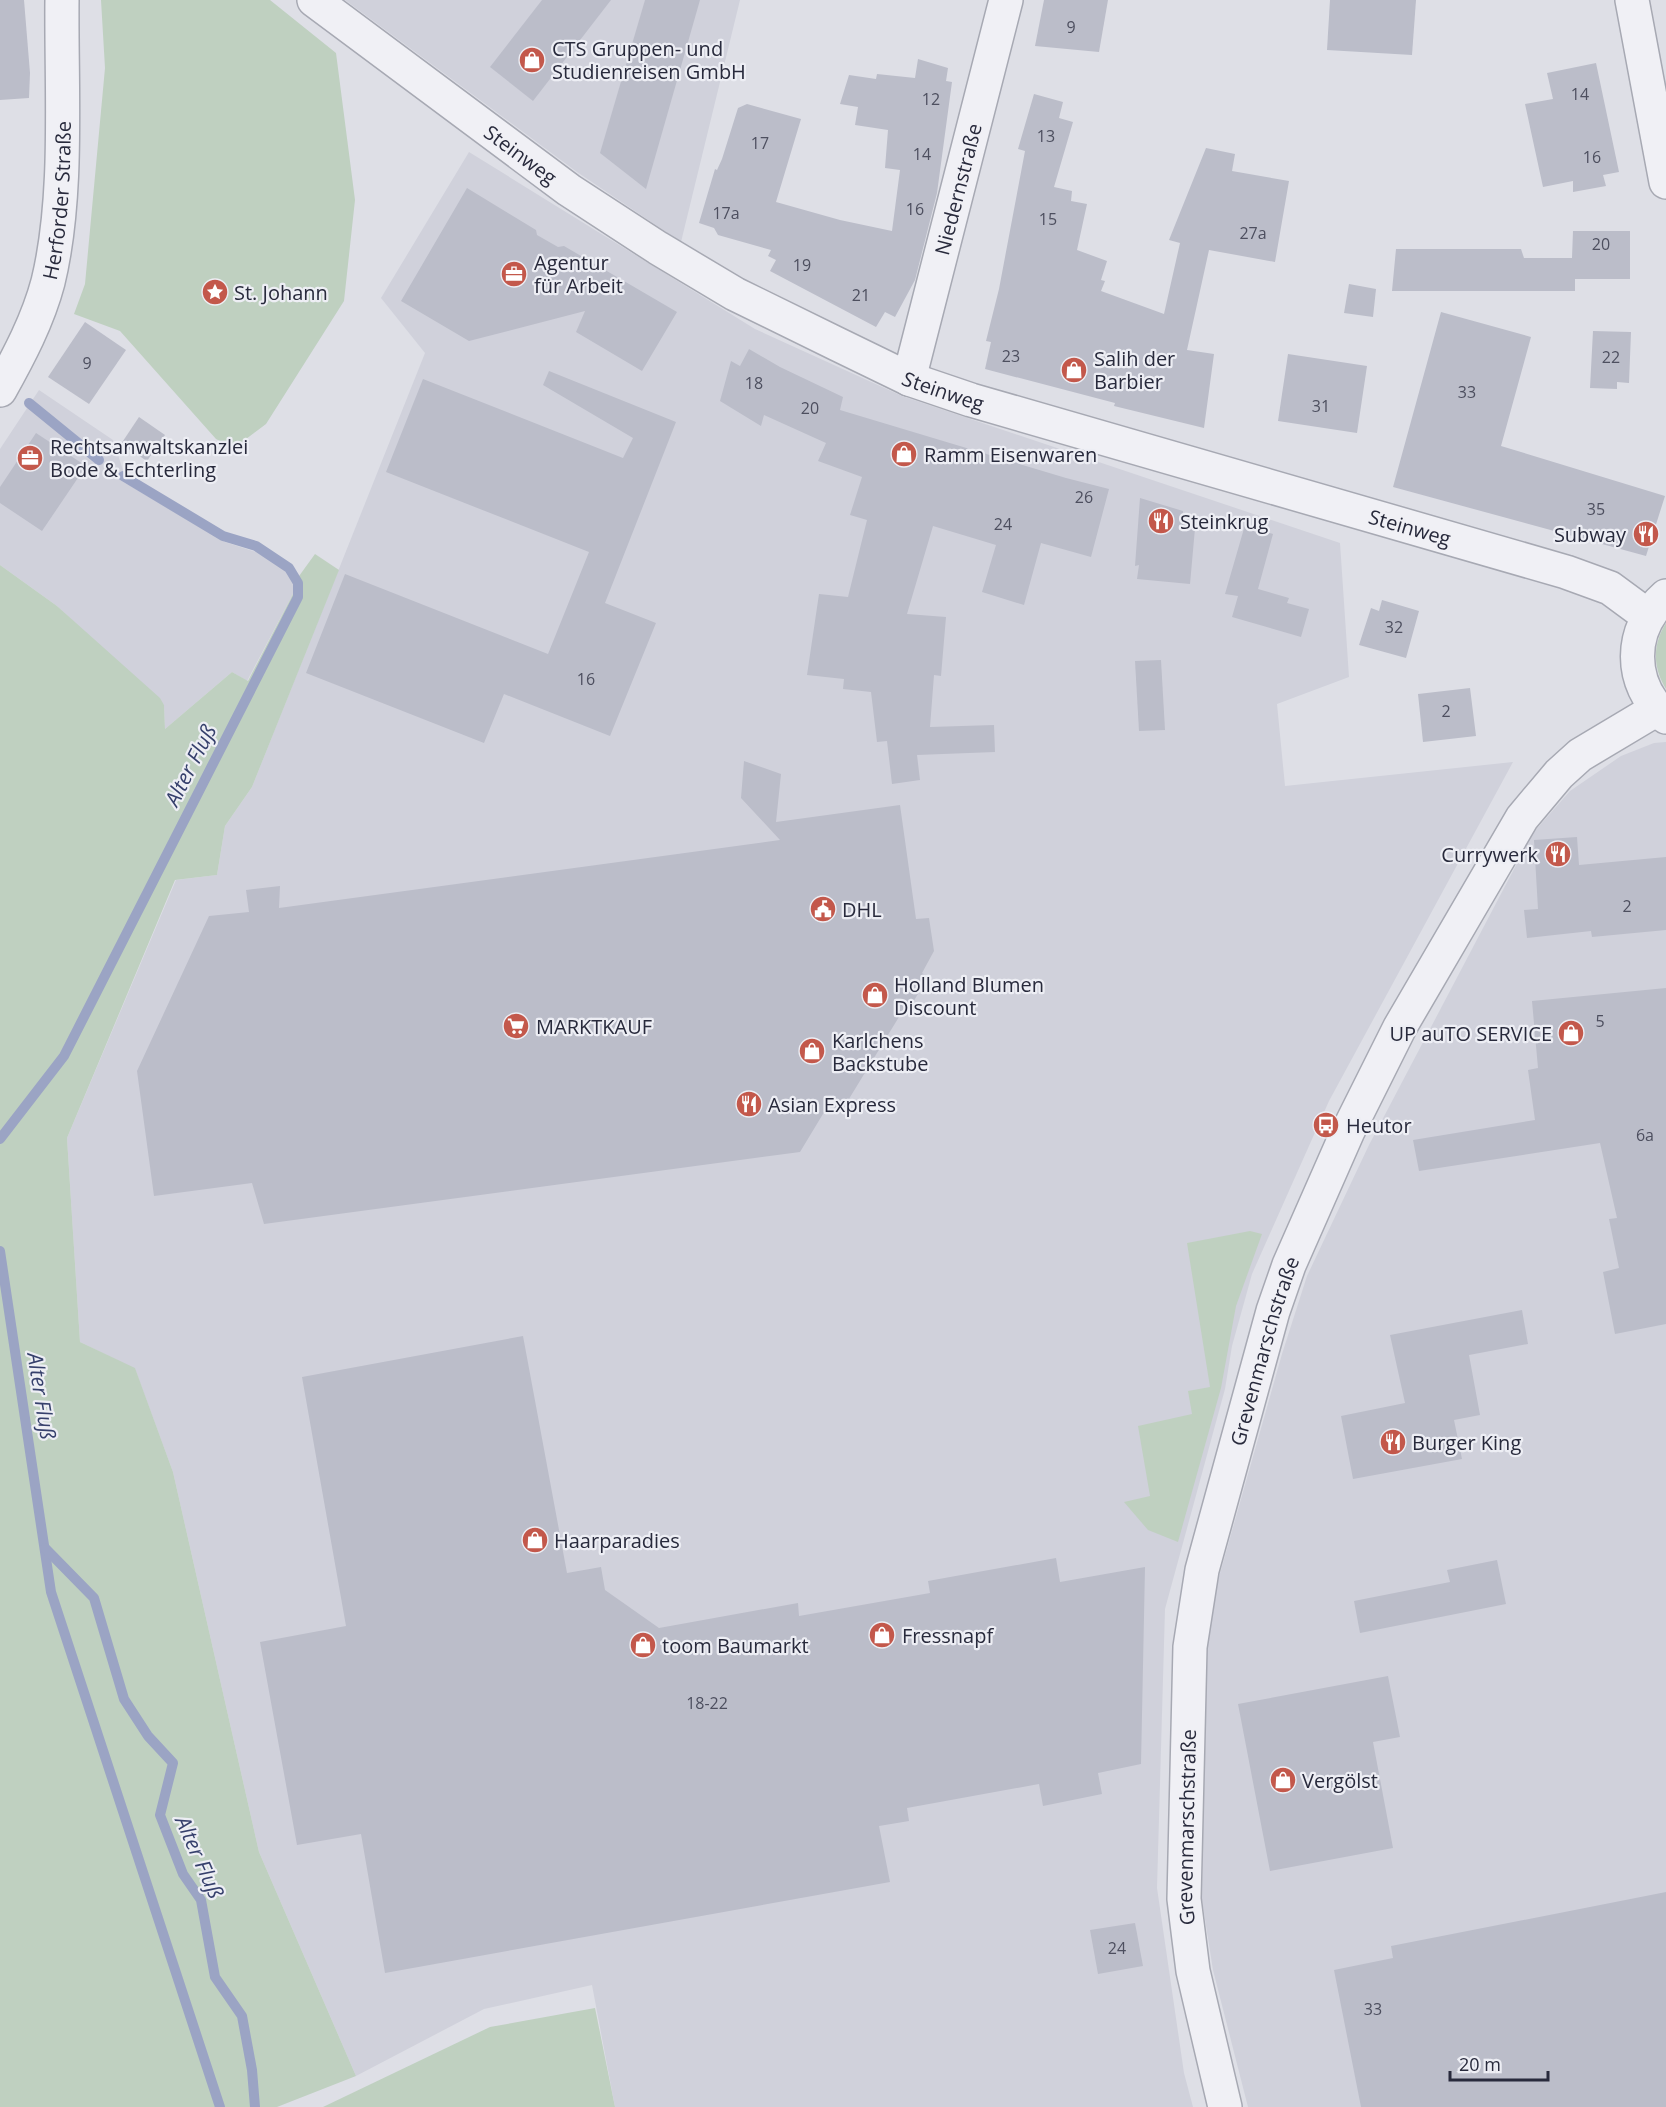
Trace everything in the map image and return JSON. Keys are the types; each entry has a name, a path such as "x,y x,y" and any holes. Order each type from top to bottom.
{"street":[{"name":"Herforder Straße","path":"0,390 25,343 48,283 54,249 60,160 62,0"},
{"name":"Steinweg","path":"314,0 569,190 658,248 735,294 909,379 971,400 1566,572 1657,606"},
{"name":"Niedernstraße","path":"909,379 1006,0"},
{"path":"1632,0 1666,182"},
{"path":"1657,606 1637,644 1636,660 1646,693 1661,713"},
{"name":"Grevenmarschstraße","path":"1225,2107 1193,1971 1184,1899 1190,1647 1202,1569 1273,1311 1290,1264 1348,1131 1400,1027 1522,818 1559,774 1580,755 1661,713"}],"shaded area":[{"path":"345,0 740,0 681,242 577,172"},
{"path":"469,152 755,329 902,396 1340,543 1349,677 1277,704 1285,786 1513,762 1329,1101 1252,1274 1232,1346 1225,1389 1165,1609 1157,1888 1184,2073 1193,2107 615,2107 592,1985 484,2009 356,2076 259,1852 173,1472 135,1369 80,1342 67,1138 176,880 217,875 225,826 252,787 425,353 381,298"},
{"path":"39,390 113,440 123,470 120,480 225,542 256,552 285,569 294,583 293,594 247,681 232,672 165,729 164,705 57,606 0,565 0,449"},
{"path":"1666,742 1666,2107 1248,2107 1213,1970 1202,1900 1205,1673 1207,1639 1219,1577 1282,1354 1307,1276 1369,1145 1533,833 1570,791 1621,756 1654,743"}],"green space":[{"name":"St. Johann","path":"101,0 270,0 336,53 355,200 344,301 266,424 234,448 216,439 120,331 74,314 85,284 105,68"},
{"path":"315,554 339,570 252,787 225,826 217,875 175,880 67,1138 80,1342 135,1368 173,1472 259,1852 356,2076 277,2107 0,2107 0,565 57,606 160,698 164,705 165,729 232,672 248,681 293,594 294,583"},
{"path":"1666,623 1666,689 1657,665 1656,648"},
{"path":"1250,1231 1262,1234 1236,1306 1221,1388 1178,1542 1148,1530 1124,1502 1150,1496 1138,1426 1192,1414 1188,1391 1210,1387 1187,1243"},
{"path":"595,2008 615,2107 323,2107 490,2027"}],"building":[{"path":"0,0 24,0 30,73 29,98 0,100"},
{"path":"542,0 611,0 533,101 490,67"},
{"path":"645,0 700,0 646,189 600,153"},
{"path":"1044,0 1108,0 1099,52 1035,46"},
{"path":"1330,0 1416,0 1412,55 1327,50"},
{"path":"918,59 948,68 946,81 952,82 937,193 915,280 895,317 885,312 876,327 770,271 776,260 768,256 771,250 718,235 714,228 699,223 715,169 717,170 722,159 738,108 747,104 801,119 776,202 840,220 892,231 900,170 885,168 888,130 855,125 858,107 840,104 849,75 876,79 877,74 915,78"},
{"path":"1596,63 1619,172 1603,175 1606,186 1573,192 1573,181 1543,187 1525,104 1553,99 1547,73"},
{"path":"1034,94 1063,102 1059,118 1073,122 1054,187 1072,191 1071,201 1087,204 1077,250 1107,261 1101,280 1105,281 1101,291 1164,314 1180,243 1169,240 1206,148 1235,154 1232,171 1289,181 1275,262 1209,250 1187,350 1214,354 1204,428 1114,406 1115,403 985,369 991,342 986,341 999,289 1025,151 1018,149"},
{"name":"Agentur für Arbeit","path":"467,188 536,230 537,235 558,247 564,246 677,312 642,371 576,332 585,311 469,341 401,301"},
{"path":"1573,231 1630,231 1630,279 1575,279 1575,291 1392,291 1396,249 1521,249 1524,258 1572,258"},
{"path":"1349,284 1376,289 1373,317 1344,313"},
{"path":"1441,312 1531,337 1501,446 1665,496 1646,556 1393,487"},
{"path":"85,322 126,350 89,404 48,377"},
{"path":"1593,331 1631,332 1629,383 1617,382 1617,389 1590,388"},
{"path":"749,349 780,367 843,397 840,410 1109,489 1091,557 1041,543 1024,605 982,592 996,545 933,526 907,614 946,617 941,676 934,675 930,727 994,725 995,752 917,755 920,780 892,784 887,741 877,742 871,692 843,689 844,679 807,675 819,594 848,597 867,520 850,515 862,477 818,461 826,443 764,415 761,426 720,401 731,361 740,366"},
{"path":"1288,354 1367,366 1357,433 1278,421"},
{"path":"549,371 676,422 605,603 656,623 610,736 504,694 484,743 306,673 345,574 548,654 589,552 386,472 423,379 623,458 633,438 543,385"},
{"path":"139,417 165,435 147,461 121,444"},
{"path":"36,433 86,466 42,531 0,503 0,487"},
{"path":"1140,498 1196,517 1190,584 1137,579 1139,565 1135,566"},
{"path":"1245,525 1273,534 1258,589 1289,598 1287,603 1309,609 1301,637 1232,617 1238,596 1225,594"},
{"path":"1382,600 1419,611 1406,658 1359,645 1371,608 1379,611"},
{"path":"1161,660 1165,730 1139,731 1135,661"},
{"path":"1470,688 1476,736 1423,742 1418,694"},
{"name":"MARKTKAUF","path":"744,761 781,774 776,822 900,805 916,919 929,918 934,951 922,973 928,977 906,1014 902,1012 841,1112 829,1104 800,1152 264,1224 252,1183 154,1196 137,1071 209,916 249,912 246,890 280,886 279,908 780,840 741,798"},
{"path":"1577,837 1579,865 1666,857 1666,930 1592,937 1591,931 1527,938 1524,910 1538,909 1534,840"},
{"path":"1666,988 1666,1324 1615,1334 1603,1272 1619,1268 1609,1219 1617,1218 1600,1143 1419,1171 1413,1140 1535,1120 1528,1070 1538,1068 1532,1001"},
{"path":"1522,1310 1528,1344 1469,1355 1480,1415 1454,1420 1462,1459 1353,1479 1341,1416 1405,1403 1390,1335"},
{"path":"523,1336 567,1573 601,1567 605,1590 659,1628 798,1603 799,1616 930,1593 928,1581 1056,1558 1060,1582 1145,1567 1141,1764 1098,1773 1102,1794 1043,1806 1039,1784 907,1808 909,1821 879,1826 890,1882 385,1973 361,1834 297,1845 260,1642 346,1626 302,1377"},
{"path":"1497,1560 1506,1604 1360,1633 1354,1601 1450,1582 1447,1570"},
{"path":"1388,1676 1400,1737 1373,1742 1393,1848 1270,1871 1238,1704"},
{"path":"1666,1892 1666,2107 1361,2107 1334,1970 1393,1958 1391,1946"},
{"path":"1135,1923 1143,1966 1098,1974 1090,1930"}],"waterway":[{"name":"Alter Fluß","path":"29,403 99,460"},
{"name":"Alter Fluß","path":"0,1139 64,1056 298,597 298,583 289,568 256,546 223,536 123,476"},
{"name":"Alter Fluß","path":"0,1251 51,1592 220,2107"},
{"name":"Alter Fluß","path":"45,1548 94,1598 124,1699 148,1736 173,1763 160,1815 183,1874 201,1900 215,1977 242,2016 252,2070 255,2107"}],"place":[{"name":"CTS Gruppen- und Studienreisen GmbH","path":"532,60"},
{"name":"Agentur für Arbeit","path":"514,274"},
{"name":"St. Johann","path":"215,292"},
{"name":"Salih der Barbier","path":"1074,370"},
{"name":"Ramm Eisenwaren","path":"904,454"},
{"name":"Rechtsanwaltskanzlei Bode & Echterling","path":"30,458"},
{"name":"Steinkrug","path":"1161,521"},
{"name":"Subway","path":"1646,534"},
{"name":"Currywerk","path":"1558,854"},
{"name":"DHL","path":"823,909"},
{"name":"Holland Blumen Discount","path":"875,995"},
{"name":"MARKTKAUF","path":"516,1026"},
{"name":"UP auTO SERVICE","path":"1571,1033"},
{"name":"Karlchens Backstube","path":"812,1051"},
{"name":"Asian Express","path":"749,1104"},
{"name":"Heutor","path":"1326,1125"},
{"name":"Burger King","path":"1393,1442"},
{"name":"Haarparadies","path":"535,1540"},
{"name":"Fressnapf","path":"882,1635"},
{"name":"toom Baumarkt","path":"643,1645"},
{"name":"Vergölst","path":"1283,1780"}]}
